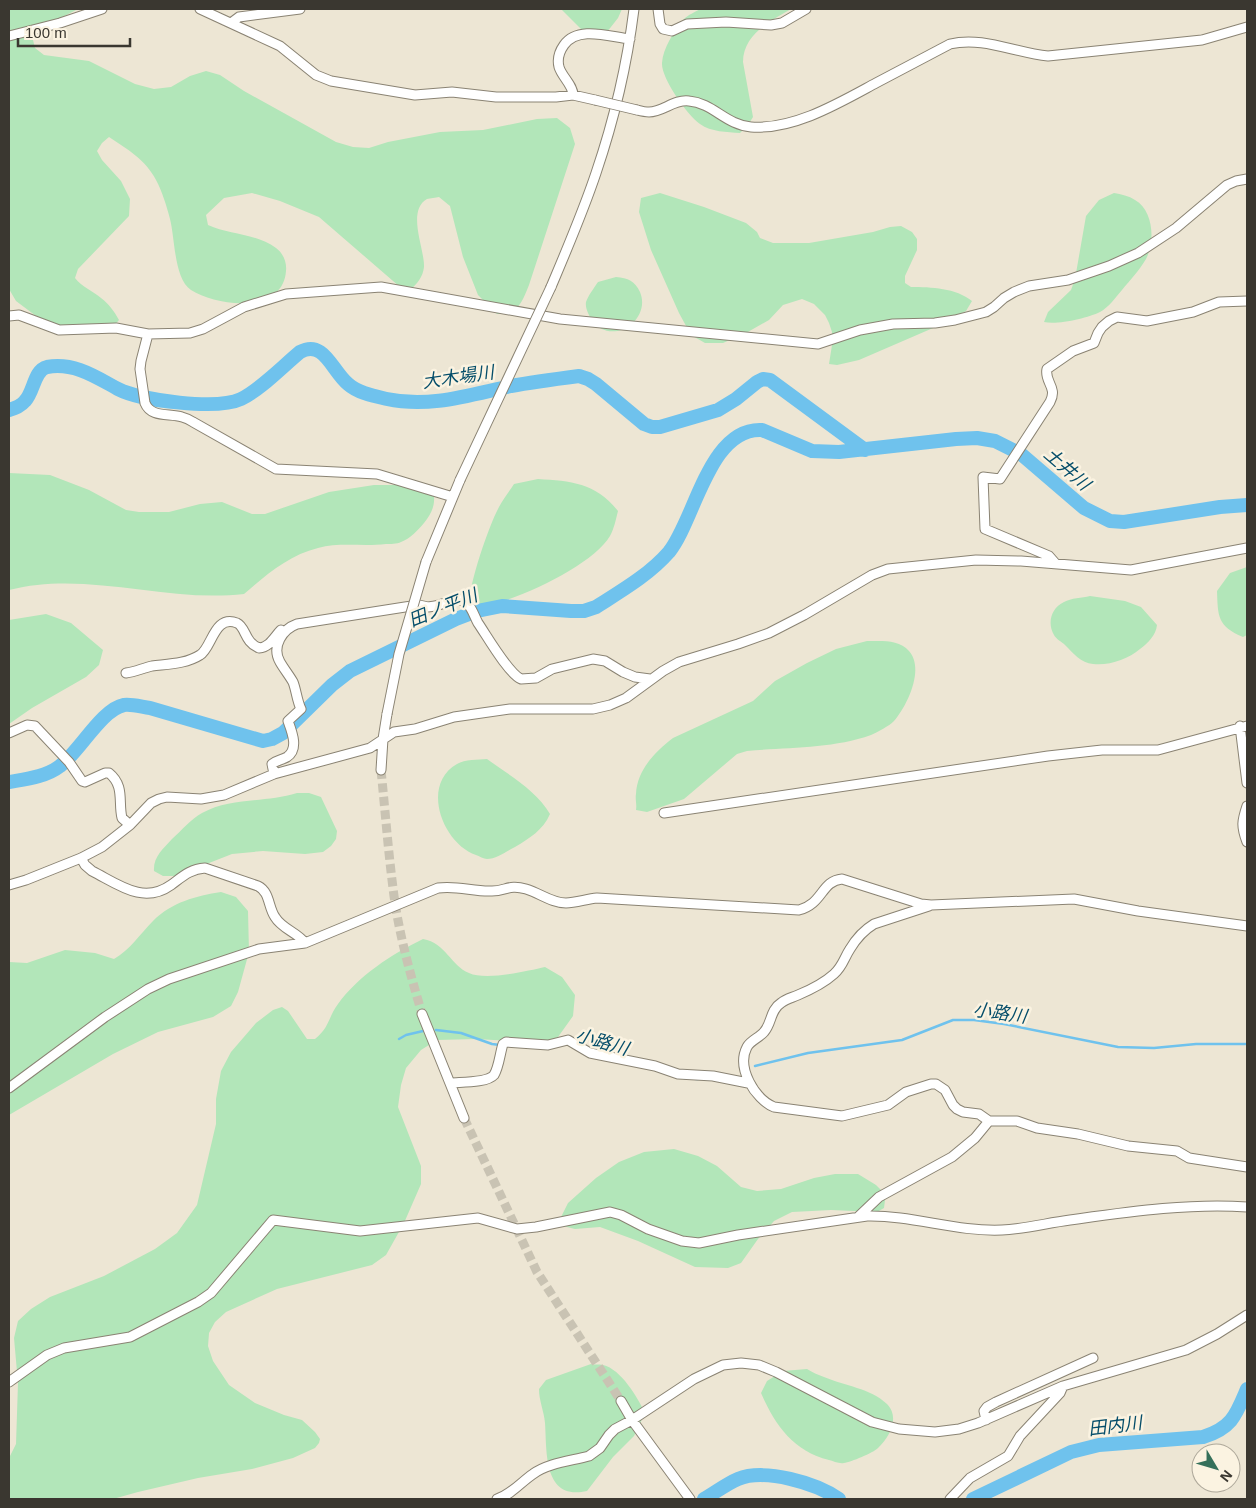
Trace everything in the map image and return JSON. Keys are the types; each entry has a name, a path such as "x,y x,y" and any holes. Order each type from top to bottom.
{"street":[{"path":"9,36 60,23 102,9"},
{"path":"200,9 280,46 316,75 331,81 415,95 452,92 496,97 556,97 573,95 648,112 687,100 709,106 723,117 749,126 772,126 811,116 836,105 950,44 960,41 980,42 1048,56 1202,40 1247,27"},
{"path":"231,23 239,17 300,9"},
{"path":"381,770 383,739 398,654 426,562 452,497 551,287 581,215 610,130 630,40 634,9"},
{"path":"658,9 658,19 663,29 672,31 687,24 726,22 771,25 782,23 806,9"},
{"path":"573,95 573,91 562,74 558,56 567,40 583,34 630,40"},
{"path":"9,316 19,315 59,330 116,328 148,334 190,333 244,306 286,294 381,287 560,319 818,344 860,330 893,324 935,323 986,312 1004,298 1029,286 1068,280 1109,266 1138,253 1176,228 1227,185 1247,179"},
{"path":"1056,564 1049,556 985,529 983,477 1000,479 1053,396 1053,390 1046,373 1047,369 1073,351 1094,343 1098,333 1109,321 1121,317 1147,321 1193,312 1219,302 1247,301"},
{"path":"148,334 141,361 144,398 147,408 153,412 181,416 194,422 276,469 377,474 452,497"},
{"path":"9,885 81,858 102,847 130,825 151,803 160,799 167,797 201,799 224,795 274,774 370,748 394,732 409,730 477,712 510,709 610,706 626,698 650,679 680,662 769,633 872,575 888,569 976,560 1022,561 1131,570 1247,548"},
{"path":"126,673 182,662 199,656 207,649 213,634 224,624 236,623 241,626 249,641 259,648 264,648 283,628 297,624 405,606 435,606 459,599 468,603 511,671 521,680 536,678 552,669 593,659 605,661 635,677 650,679"},
{"path":"274,774 272,764 289,756 292,752 294,740 288,721 301,709 295,695 294,685 278,656 279,640 288,627"},
{"path":"9,733 27,725 35,726 67,759 82,781 85,782 105,773 113,776 120,790 122,818 130,825"},
{"path":"664,813 1048,756 1102,750 1158,750 1244,726 1247,782"},
{"path":"1247,806 1242,821 1247,842"},
{"path":"81,858 92,871 137,893 149,895 159,892 196,868 205,868 258,886 263,888 276,919 300,937 305,944"},
{"path":"9,1088 105,1018 148,989 169,979 259,949 305,944 403,901 438,888 450,886 491,892 514,886 527,889 556,902 568,904 583,899 597,898 799,910 814,904 829,884 835,880 842,879 921,904 1074,899 1138,911 1247,926"},
{"path":"931,905 866,928 850,949 843,965 833,976 820,985 778,1004 764,1032 751,1041 746,1048 744,1061 748,1083 752,1090 766,1103 774,1107 842,1116 888,1105 906,1092 936,1084 945,1090 957,1109 963,1112 979,1114 989,1121 1017,1121 1037,1128 1078,1134 1128,1146 1177,1151 1189,1158 1247,1167"},
{"path":"422,1014 464,1118"},
{"path":"451,1083 484,1080 492,1077 495,1073 503,1044 506,1042 548,1045 568,1040 590,1053 655,1066 678,1074 714,1076 748,1083"},
{"path":"858,1218 879,1197 952,1157 975,1138 989,1121"},
{"path":"9,1382 47,1356 64,1348 130,1337 198,1302 211,1293 273,1220 360,1231 478,1218 517,1229 610,1212 621,1215 648,1229 682,1241 699,1243 836,1219 886,1216 911,1218 972,1230 1004,1230 1146,1210 1217,1205 1247,1207"},
{"path":"497,1499 514,1491 533,1474 546,1467 594,1453 615,1430 635,1423 694,1379 724,1365 741,1363 759,1365 872,1422 899,1429 934,1432 959,1429 986,1420 1063,1386 1186,1350 1217,1334 1247,1315"},
{"path":"986,1420 984,1411 987,1407 1093,1358"},
{"path":"950,1499 970,1478 1008,1456 1020,1436 1057,1397 1063,1386"},
{"path":"621,1401 690,1499"}],"green space":[{"path":"9,9 78,9 43,27 33,40 35,48 44,55 89,61 135,84 154,89 171,87 190,76 206,71 220,75 244,91 336,142 353,147 369,148 388,142 440,132 483,130 537,119 557,118 570,128 575,144 522,302 510,312 497,314 478,295 463,257 450,206 439,197 427,199 421,205 418,212 418,231 424,267 419,280 410,290 400,287 319,217 280,201 252,193 224,198 206,215 208,225 260,239 276,248 283,255 286,264 282,285 274,294 262,300 248,303 232,303 203,296 185,285 181,277 167,209 152,173 136,156 109,137 97,151 102,160 121,181 130,199 129,216 78,269 75,278 106,303 119,320 112,328 92,332 48,325 16,301 9,289"},
{"path":"561,9 622,9 618,18 607,32 586,34"},
{"path":"700,9 791,9 759,30 744,52 743,62 753,117 740,133 714,130 700,124 688,113 676,96 663,70 664,51 673,34 684,19"},
{"path":"660,193 746,223 757,232 760,238 773,243 809,243 901,226 912,232 917,239 917,250 905,276 905,283 911,287 935,288 959,293 972,301 966,311 940,325 859,360 837,365 829,364 832,332 825,315 814,304 802,299 783,305 769,320 746,333 723,343 705,343 691,335 679,313 651,250 639,212 641,198"},
{"path":"1114,193 1133,199 1146,211 1151,227 1151,244 1146,259 1115,299 1103,310 1088,317 1057,323 1044,322 1048,312 1071,290 1075,279 1086,216 1099,200"},
{"path":"616,277 628,279 638,288 642,303 635,321 618,331 609,331 600,328 592,320 586,302 598,282"},
{"path":"9,473 50,475 89,490 126,510 139,512 169,512 200,504 222,502 252,514 265,514 329,492 374,485 418,485 434,495 434,503 422,526 404,541 391,544 335,545 307,551 278,566 244,594 214,596 68,583 38,585 9,590"},
{"path":"538,479 582,485 601,494 618,511 610,536 600,548 585,560 546,584 503,601 469,608 471,587 480,557 502,501 514,484"},
{"path":"1247,567 1247,635 1243,637 1228,629 1221,619 1217,591 1230,573"},
{"path":"1090,596 1125,601 1141,607 1157,625 1153,635 1146,644 1124,659 1105,664 1089,663 1081,660 1055,636 1051,621 1053,612 1064,602"},
{"path":"46,614 71,623 103,650 99,665 86,677 32,708 9,724 9,620"},
{"path":"867,641 890,641 900,644 909,651 913,659 915,677 909,697 894,721 889,725 871,735 841,743 747,751 737,754 684,799 647,812 636,810 637,785 643,769 660,749 673,738 753,701 775,681 807,663 836,649"},
{"path":"487,759 530,790 550,814 544,825 531,837 494,858 487,859 464,849 454,839 440,813 438,799 440,786 446,773 457,764 468,760"},
{"path":"309,793 321,797 337,831 336,839 323,852 305,854 263,851 232,854 176,876 163,876 154,871 155,862 162,850 186,825 202,813 237,802"},
{"path":"221,892 236,897 248,911 249,952 238,992 231,1006 213,1017 158,1032 113,1054 9,1115 9,962 27,963 65,950 95,953 114,959 135,942 160,914 185,901"},
{"path":"423,939 437,945 463,970 476,975 496,976 545,967 562,977 575,995 573,1016 558,1037 543,1043 477,1039 437,1040 421,1050 406,1068 398,1107 421,1166 421,1184 404,1223 386,1255 372,1265 277,1289 226,1312 215,1322 209,1333 208,1346 213,1361 229,1385 255,1403 302,1420 315,1432 320,1439 319,1443 315,1448 293,1458 252,1469 198,1478 113,1499 9,1499 9,1458 16,1444 18,1383 14,1338 18,1321 31,1309 50,1297 104,1276 155,1249 177,1233 197,1205 216,1124 216,1099 221,1071 231,1052 256,1023 273,1010 282,1007 288,1011 307,1039 315,1039 324,1030 338,1004 355,984 388,959"},
{"path":"674,1149 698,1156 717,1166 741,1187 757,1191 781,1189 814,1178 835,1174 858,1174 876,1185 884,1193 884,1208 877,1212 831,1210 792,1212 774,1221 741,1263 728,1268 695,1267 638,1241 600,1227 575,1229 563,1226 561,1217 568,1203 596,1178 619,1162 644,1152"},
{"path":"591,1364 603,1365 616,1372 633,1392 645,1413 634,1436 613,1457 587,1491 573,1492 562,1489 555,1482 550,1472 539,1389 546,1380"},
{"path":"807,1369 873,1394 887,1404 893,1415 892,1427 890,1433 878,1448 857,1459 840,1463 816,1456 795,1443 787,1435 772,1416 761,1393 767,1381 783,1371"}],"waterway":[{"name":"大木場川","path":"9,410 20,406 25,401 39,372 47,367 57,366 76,369 118,389 144,397 180,403 215,404 230,402 248,395 264,384 300,352 308,349 322,353 342,378 356,390 377,397 403,401 419,402 449,399 511,386 579,376 596,384 644,424 652,427 660,427 718,410 736,399 757,382 763,379 770,380 865,450"},
{"name":"田ノ平川","path":"9,782 49,773 60,766 107,714 124,705 150,708 263,741 283,733 332,685 350,671 456,619 477,611 502,606 571,611 584,611 596,607 644,575 669,552 716,459 729,443 744,433 762,430 812,451 839,452 956,439 977,438 995,441 1021,454 1084,508 1110,521 1124,522 1220,507 1247,505"},
{"name":"小路川","path":"755,1066 808,1053 902,1040 953,1020 974,1020 1004,1024 1118,1047 1154,1048 1196,1044 1247,1044"},
{"name":"小路川","path":"436,1030 461,1033 500,1045"},
{"name":"小路川","path":"399,1039 406,1035 423,1031"},
{"name":"小路川","path":"684,1078 698,1079"},
{"name":"田内川","path":"973,1499 1071,1452 1099,1445 1203,1437 1213,1433 1227,1425 1232,1419 1247,1389"},
{"name":"田内川","path":"704,1499 738,1479 762,1475 776,1476 804,1483 839,1499"}],"tunnel":[{"path":"381,770 395,904 405,952 422,1014"},
{"path":"464,1118 537,1272 621,1401"}],"water label":[{"name":"土井川","path":"1067,469"}]}
